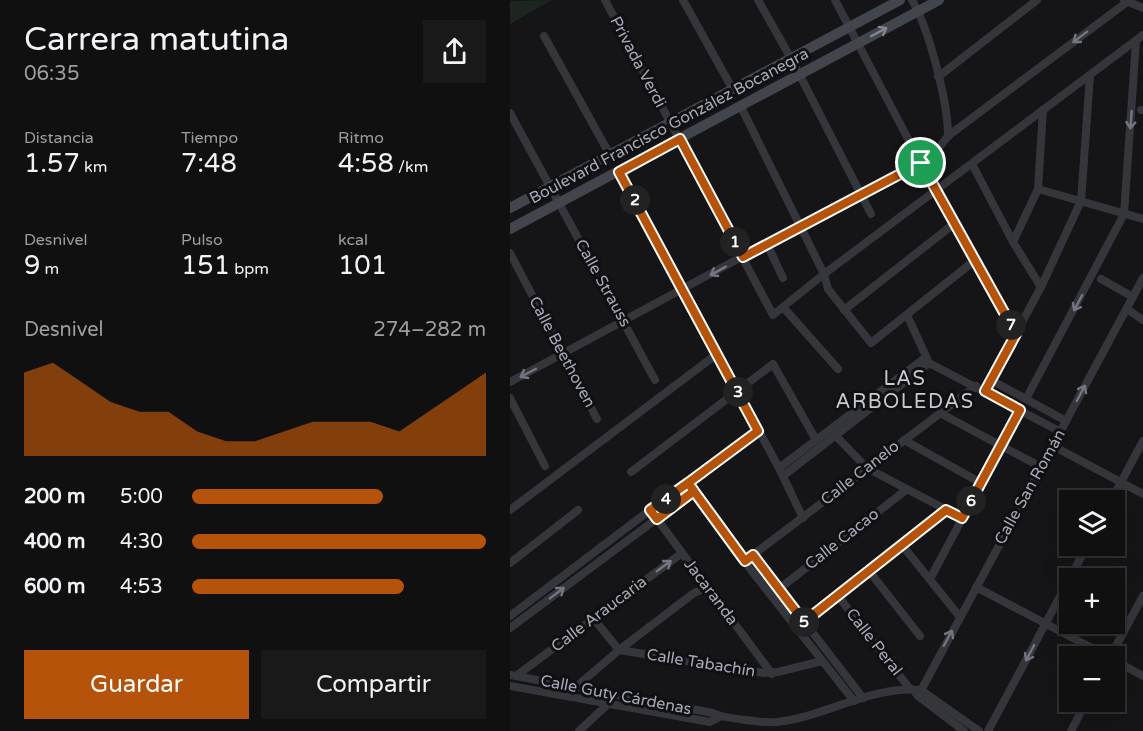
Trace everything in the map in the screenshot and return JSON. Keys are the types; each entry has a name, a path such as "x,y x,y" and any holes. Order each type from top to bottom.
{"main road":[{"name":"Boulevard Francisco González Bocanegra","path":"510,208 900,0"},
{"name":"Boulevard Francisco González Bocanegra","path":"510,229 680,139 798,73 939,0"}],"street":[{"name":"Privada Verdi","path":"605,0 773,315 783,307"},
{"path":"683,0 732,88"},
{"path":"758,0 871,214"},
{"path":"835,0 936,192 1016,334"},
{"path":"912,0 918,11 938,77 947,119 948,136"},
{"path":"938,77 1037,0"},
{"path":"510,382 683,291 860,193 921,163 934,153 948,136 1125,1 1143,8"},
{"path":"544,36 610,155"},
{"path":"838,369 783,307 1139,38"},
{"path":"1026,399 1124,214 1139,38"},
{"path":"985,391 1041,287 1081,201 1090,75"},
{"path":"740,105 801,225 824,274 828,289 871,343 974,261"},
{"path":"1013,242 1038,189 1043,110"},
{"name":"Calle Strauss","path":"510,112 655,380"},
{"path":"972,164 1013,242 1041,287"},
{"path":"619,172 781,472 803,518"},
{"path":"1038,189 1143,219"},
{"path":"844,310 955,223"},
{"path":"767,244 783,278"},
{"name":"Calle Beethoven","path":"510,253 597,419"},
{"name":"Calle San Román","path":"916,691 960,617 1143,278"},
{"path":"1101,279 1133,297"},
{"path":"1127,309 1143,320"},
{"path":"907,315 927,360 1061,432"},
{"path":"510,510 717,354"},
{"path":"781,472 835,435 927,360"},
{"path":"781,472 816,440 927,360"},
{"path":"631,472 772,364 816,440"},
{"path":"991,380 1066,421"},
{"name":"Calle Canelo","path":"745,561 976,386"},
{"path":"510,398 545,466"},
{"path":"930,579 1020,410"},
{"path":"940,413 1041,467"},
{"path":"510,616 758,431"},
{"path":"835,435 867,468 962,518"},
{"path":"904,440 981,483"},
{"path":"1117,490 1143,441"},
{"path":"1053,446 1143,494"},
{"path":"688,483 822,661 858,699"},
{"name":"Calle Cacao","path":"779,589 906,490"},
{"path":"510,628 694,491"},
{"path":"510,563 578,510"},
{"name":"Jacaranda","path":"650,510 772,674"},
{"path":"804,622 946,510"},
{"path":"902,545 960,617"},
{"name":"Calle Araucaria","path":"513,676 682,553"},
{"path":"753,555 858,699"},
{"path":"987,731 1082,556"},
{"path":"869,571 920,636"},
{"path":"576,687 619,650 694,593 708,587"},
{"path":"976,587 1088,646"},
{"name":"Calle Peral","path":"838,596 916,691"},
{"path":"1115,646 1143,596"},
{"path":"593,618 619,650"},
{"name":"Calle Tabachín","path":"619,650 772,674 822,661"},
{"path":"1125,666 1143,676"},
{"name":"Calle Guty Cárdenas","path":"513,676 717,715 774,723 858,699 916,691"},
{"name":"Calle Guty Cárdenas","path":"510,686 710,722 717,715"},
{"path":"916,691 964,731"},
{"path":"916,691 979,731"},
{"path":"579,731 608,704"},
{"path":"1071,731 1081,712"},
{"path":"700,731 710,722"}],"shaded area":[{"path":"552,0 510,24 510,1"}],"district":[{"name":"LAS ARBOLEDAS","path":"905,390"}],"route":[{"path":"921,163 860,193 743,257 680,139 619,172 758,431 688,483 694,491 657,519 650,510 688,483 745,561 753,555 804,622 946,510 962,518 1020,410 985,391 1016,334 921,163"}]}
